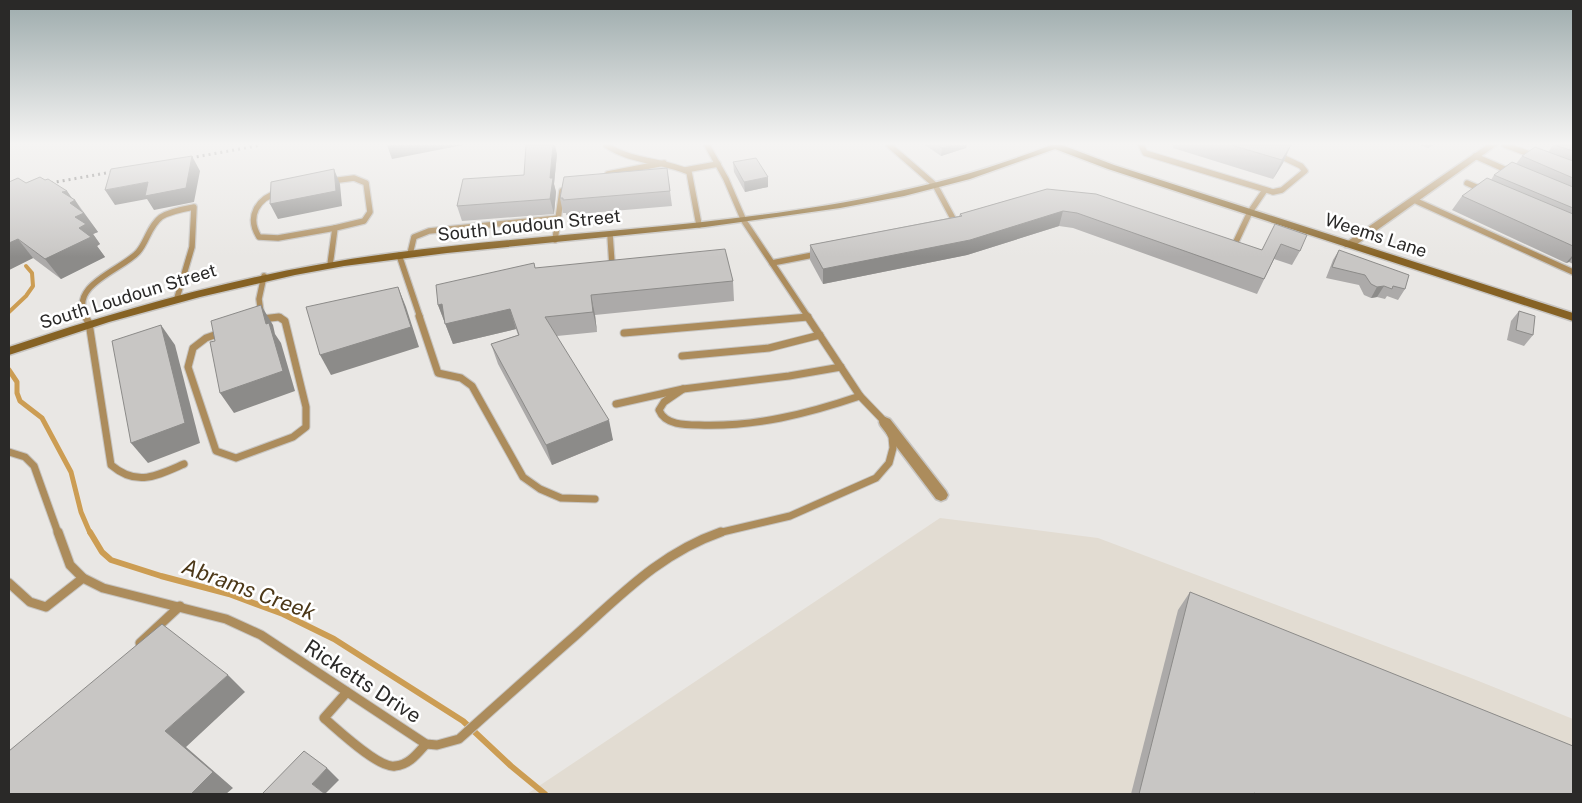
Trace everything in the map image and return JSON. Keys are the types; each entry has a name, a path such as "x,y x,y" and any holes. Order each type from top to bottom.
{"main road":[{"name":"South Loudoun Street","path":"9,351 89,324 177,298 264,276 330,264 744,221 850,204 944,182"},
{"name":"Weems Lane","path":"1157,182 1573,316"}],"street":[{"path":"1349,244 1438,182"},
{"path":"885,422 941,496"}],"lane":[{"path":"285,191 267,196 255,206 256,233 258,237 278,238 360,222 371,214 365,182"},
{"path":"692,182 699,226"},
{"path":"726,182 744,221 860,396 885,422"},
{"path":"932,182 954,225 966,221"},
{"path":"1241,182 1273,192 1282,190 1291,182"},
{"path":"1467,183 1494,194"},
{"path":"555,240 561,192 564,186"},
{"path":"1223,247 1232,250 1250,212 1265,190"},
{"path":"1414,200 1573,272"},
{"path":"177,298 192,247 194,207 160,217 154,223 146,244 133,257 93,284 85,296 82,309 89,324 111,465 119,474 129,478 142,478 156,476 184,464"},
{"path":"558,218 429,231 414,238 404,255 438,373 461,378 472,386 523,477 540,489 561,498 595,499"},
{"path":"330,264 335,228"},
{"path":"610,235 612,264"},
{"path":"772,263 821,253"},
{"path":"233,329 206,338 193,348 188,367 216,451 236,458 293,437 306,427 306,407 285,321 279,317 259,320 258,299 264,276"},
{"path":"624,333 808,317"},
{"path":"682,356 774,349 797,344 820,335"},
{"path":"616,404 683,389 789,376 841,367"},
{"path":"683,389 664,402 660,410 661,415 675,423 704,426 739,426 765,423 860,396"},
{"name":"Ricketts Drive","path":"9,452 25,457 34,466 70,565 83,578 103,588 226,619 261,635 426,744 437,745 459,739 642,576 676,552 696,541 724,531 790,516 876,478 886,468 893,448 892,437 885,422"},
{"path":"9,583 30,602 46,607 83,578"},
{"path":"130,652 180,606"},
{"path":"348,692 324,718 378,761 393,767 409,762 426,744"}],"shaded area":[{"path":"940,518 1098,538 1471,678 1573,719 1573,794 527,794"}],"building":[{"path":"9,182 53,182 67,191 62,192 75,200 70,203 84,213 75,217 86,224 79,228 91,237 45,259 18,239 9,243"},
{"path":"107,182 145,182 105,190"},
{"path":"148,182 187,182 186,188 145,196"},
{"path":"271,182 335,182 336,191 270,204"},
{"path":"462,182 552,182 550,199 457,206"},
{"path":"563,182 669,182 670,191 563,200 563,198 560,198"},
{"path":"1481,182 1498,182 1573,214 1573,246 1462,196"},
{"path":"1512,182 1562,182 1573,187 1573,208"},
{"path":"1047,189 1096,194 1262,250 1275,224 1307,235 1300,251 1281,244 1264,279 1077,213 1063,211 970,240 823,269 810,245 962,216 960,214"},
{"path":"725,249 733,281 591,295 593,312 545,317 609,420 546,445 491,344 519,335 510,309 445,324 442,304 438,305 436,285 534,263 535,268"},
{"path":"1339,250 1409,275 1405,289 1393,286 1392,289 1384,286 1377,287 1371,284 1365,275 1332,267"},
{"path":"398,287 411,327 320,355 306,307"},
{"path":"261,305 266,324 269,323 283,371 220,393 210,342 215,341 211,321"},
{"path":"1519,311 1535,316 1533,335 1516,330"},
{"path":"161,325 185,423 131,443 112,341"},
{"path":"1190,592 1573,746 1573,794 1139,794"},
{"path":"162,624 228,675 165,731 213,772 191,794 9,794 9,751"},
{"path":"304,751 327,768 312,784 325,794 262,794"}],"waterway":[{"name":"Abrams Creek","path":"9,312 26,296 33,286 32,273 26,266"},
{"name":"Abrams Creek","path":"9,370 17,382 17,393 20,401 42,418 71,472 81,512 90,533"},
{"name":"Abrams Creek","path":"90,532 102,552 111,560 161,576 229,594 283,614 334,639 463,721 511,766 545,794"}],"railway":[{"path":"39,185 53,182"}]}
